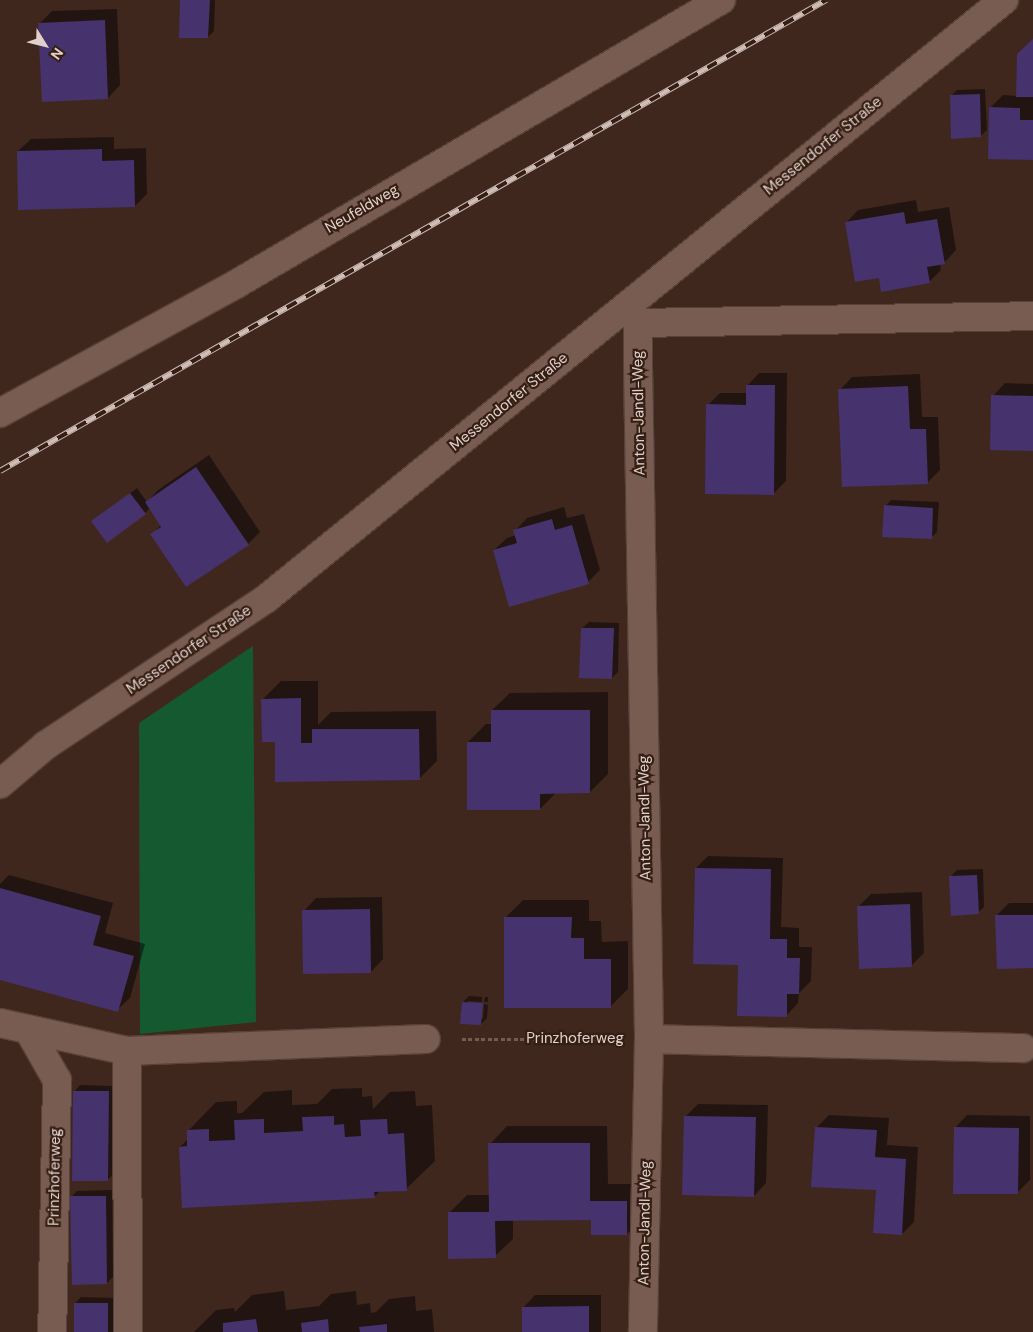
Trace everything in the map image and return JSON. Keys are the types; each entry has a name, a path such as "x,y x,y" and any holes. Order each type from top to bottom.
{"street":[{"name":"Neufeldweg","path":"0,413 238,283 721,0"},
{"name":"Messendorfer Straße","path":"0,784 46,745 267,598 632,315 1004,0"},
{"path":"632,315 1033,316"},
{"name":"Anton-Jandl-Weg","path":"632,315 648,1040 643,1332"},
{"path":"0,1023 128,1051 426,1039"},
{"name":"Prinzhoferweg","path":"28,1029 57,1080 52,1332"},
{"path":"648,1040 1023,1048"},
{"path":"128,1051 128,1332"}],"path":[{"name":"Prinzhoferweg","path":"426,1039 648,1040"}],"green space":[{"path":"253,646 256,1022 140,1034 139,723"}],"building":[{"path":"180,0 210,0 208,38 179,38"},
{"path":"105,20 108,99 42,102 38,23"},
{"path":"1033,39 1033,97 1016,97 1017,54"},
{"path":"980,94 981,137 951,139 950,95"},
{"path":"989,107 1020,108 1020,120 1033,120 1033,160 988,159"},
{"path":"102,149 102,161 134,160 135,207 18,210 17,151"},
{"path":"904,212 906,224 937,219 945,264 927,267 930,283 881,292 879,278 855,282 845,222"},
{"path":"746,385 775,385 774,495 705,494 706,404 746,405"},
{"path":"908,386 910,429 926,429 928,484 842,487 838,389"},
{"path":"991,395 1033,396 1033,451 990,450"},
{"path":"196,467 249,545 186,587 150,534 161,527 145,502"},
{"path":"130,493 146,514 107,543 91,521"},
{"path":"884,505 933,508 932,539 882,537"},
{"path":"552,519 555,530 572,525 589,584 509,607 493,550 517,543 513,530"},
{"path":"581,628 614,628 612,679 579,678"},
{"path":"301,698 301,743 312,743 312,729 419,729 420,780 275,782 275,742 262,742 261,699"},
{"path":"491,710 590,710 590,793 540,794 540,810 467,810 467,742 491,742"},
{"path":"695,868 771,869 770,939 787,939 787,958 800,958 799,994 787,994 787,1017 737,1016 738,965 693,964"},
{"path":"977,875 979,914 951,916 949,876"},
{"path":"0,888 101,916 93,945 134,956 118,1012 0,980"},
{"path":"910,904 912,967 859,969 857,906"},
{"path":"370,909 371,973 303,974 302,910"},
{"path":"995,915 1033,915 1033,968 997,969"},
{"path":"504,917 572,917 571,938 584,938 584,959 611,959 611,1008 504,1008"},
{"path":"462,1002 483,1003 481,1025 460,1024"},
{"path":"73,1091 109,1091 108,1181 72,1181"},
{"path":"334,1116 334,1125 344,1124 345,1137 361,1136 360,1120 387,1119 388,1134 404,1133 407,1191 374,1192 375,1198 182,1208 179,1147 187,1146 187,1130 209,1129 209,1141 235,1140 234,1120 264,1119 264,1133 303,1131 302,1117"},
{"path":"684,1116 756,1117 754,1197 682,1195"},
{"path":"815,1127 877,1130 875,1157 906,1159 902,1235 873,1233 876,1190 811,1187"},
{"path":"954,1127 1019,1128 1018,1194 953,1194"},
{"path":"488,1143 590,1143 590,1201 627,1201 627,1235 591,1235 591,1220 495,1221 496,1258 448,1259 448,1212 489,1212"},
{"path":"70,1196 106,1196 107,1284 72,1285"},
{"path":"74,1303 108,1303 108,1332 74,1332"},
{"path":"589,1306 589,1332 522,1332 522,1307"},
{"path":"256,1319 258,1332 223,1332 223,1323"},
{"path":"328,1319 329,1332 302,1332 301,1323"},
{"path":"387,1324 387,1332 360,1332 359,1327"}],"railway":[{"path":"0,471 826,0"}]}
